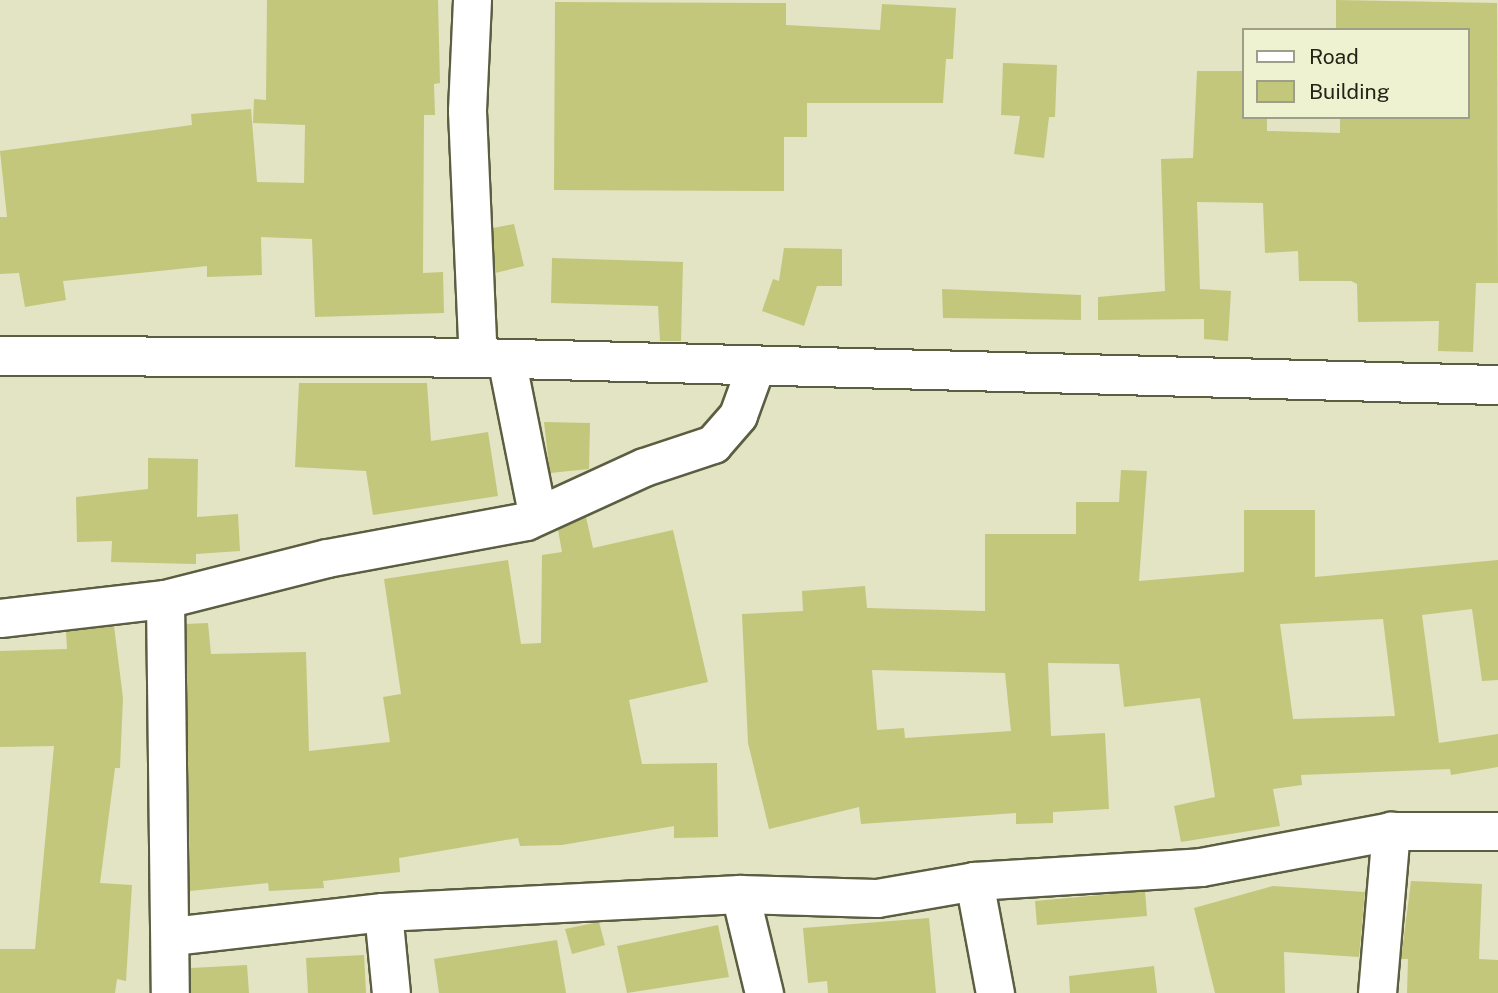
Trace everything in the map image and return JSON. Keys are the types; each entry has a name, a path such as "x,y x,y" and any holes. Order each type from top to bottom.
{"street":[{"path":"471,0 467,111 492,361 535,503 542,510"},
{"path":"0,356 492,361 1498,385"},
{"path":"0,618 165,599 327,558 526,521 542,510 713,444 738,415 755,368"},
{"path":"165,599 172,936 170,993"},
{"path":"172,936 383,912 740,894 877,898 974,881 1201,867 1391,831 1498,831"},
{"path":"1377,993 1391,831"},
{"path":"974,881 995,993"},
{"path":"740,894 764,993"},
{"path":"383,912 391,993"}],"building":[{"path":"267,0 438,0 440,83 434,84 435,115 424,115 423,273 443,272 444,313 315,317 312,239 261,237 262,275 207,277 207,266 63,281 66,300 25,307 19,273 0,274 0,217 7,217 0,151 192,125 191,114 251,109 257,182 304,183 305,125 253,123 254,99 266,100"},
{"path":"1336,0 1497,3 1498,283 1476,283 1473,352 1438,351 1439,321 1358,322 1357,284 1351,281 1299,281 1298,251 1265,253 1263,203 1197,202 1200,289 1231,291 1228,341 1204,339 1204,319 1098,320 1098,297 1165,291 1161,159 1193,158 1197,71 1242,71 1242,119 1267,119 1267,131 1340,133 1340,119 1470,119 1470,28 1336,28"},
{"path":"555,2 786,3 786,25 880,30 882,4 956,8 953,59 946,59 943,103 807,103 807,137 784,137 784,191 554,190"},
{"path":"1003,63 1057,65 1055,117 1049,117 1044,158 1014,154 1020,116 1001,115"},
{"path":"514,224 524,266 495,273 493,228"},
{"path":"784,248 842,249 842,286 817,286 804,326 762,311 773,279 779,281"},
{"path":"552,258 683,262 681,341 660,341 658,306 551,303"},
{"path":"942,289 1081,295 1081,320 943,318"},
{"path":"299,383 427,383 431,441 488,432 498,496 373,515 366,471 295,467"},
{"path":"544,422 590,423 589,469 550,473"},
{"path":"148,458 198,459 197,517 238,514 240,551 196,554 196,564 111,562 112,541 77,542 76,497 148,489"},
{"path":"1121,470 1147,471 1139,581 1244,572 1244,510 1315,510 1315,577 1498,560 1498,680 1482,681 1472,609 1422,615 1439,743 1498,734 1498,767 1451,775 1450,769 1301,775 1302,785 1273,789 1280,826 1181,842 1174,806 1215,797 1200,698 1124,707 1119,664 1048,663 1051,736 1105,733 1109,809 1053,812 1053,823 1016,824 1016,813 861,824 859,807 769,829 748,743 742,614 803,611 802,591 865,586 867,608 985,611 985,534 1076,534 1076,502 1119,502","holes":["1383,619 1395,716 1293,719 1280,624","872,670 1005,673 1011,731 905,738 904,728 877,730"]},
{"path":"586,517 593,548 673,530 708,682 629,700 642,764 717,763 718,837 674,838 674,826 562,845 520,846 518,838 399,858 400,872 323,881 324,888 269,891 268,883 190,891 186,624 208,623 211,654 306,652 309,751 390,742 383,697 401,694 384,579 508,560 521,644 541,643 542,555 562,552 558,530"},
{"path":"114,626 123,698 120,768 115,768 100,883 132,885 126,981 117,979 115,993 0,993 0,949 35,949 54,746 0,747 0,651 67,649 66,632"},
{"path":"1411,881 1482,884 1479,959 1498,960 1498,993 1407,993 1408,959 1401,959"},
{"path":"1273,886 1365,892 1359,957 1284,952 1285,993 1215,993 1194,908"},
{"path":"1145,891 1147,916 1037,925 1035,901"},
{"path":"929,918 936,993 828,993 827,981 808,983 803,928"},
{"path":"599,922 605,945 572,954 565,929"},
{"path":"718,925 729,977 627,993 617,946"},
{"path":"557,940 566,993 439,993 434,959"},
{"path":"364,955 366,993 308,993 306,958"},
{"path":"247,965 249,993 191,993 191,968"},
{"path":"1154,966 1157,993 1070,993 1069,976"}]}
